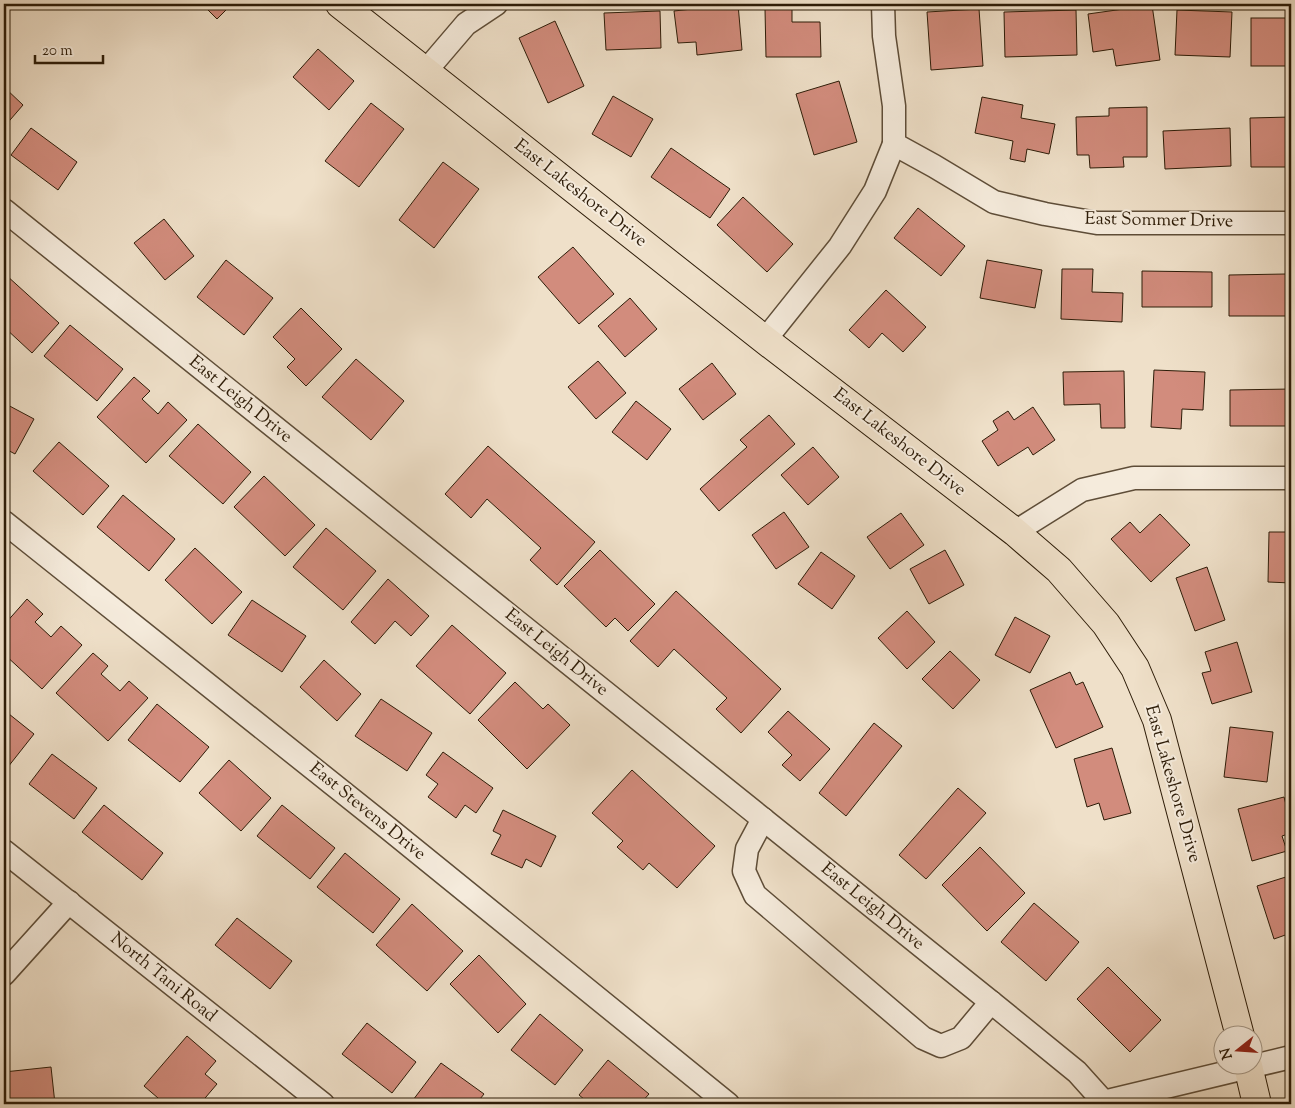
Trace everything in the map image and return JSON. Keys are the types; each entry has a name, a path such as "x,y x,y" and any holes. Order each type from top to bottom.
{"main road":[{"name":"East Lakeshore Drive","path":"340,4 765,340 1015,532 1059,570 1106,624 1135,668 1157,720 1237,1026"},
{"path":"1250,1076 1257,1104"}],"street":[{"path":"425,72 466,24 496,4"},
{"path":"765,340 845,238 875,191 894,144 894,106 884,36 882,4"},
{"name":"East Sommer Drive","path":"894,144 994,202 1045,214 1097,223 1291,223"},
{"name":"East Leigh Drive","path":"4,210 1077,1072 1100,1103"},
{"path":"1015,532 1082,490 1134,478 1291,478"},
{"name":"East Stevens Drive","path":"4,522 382,823 728,1104"},
{"path":"763,819 747,849 744,871 755,895 923,1038 941,1046 961,1038 991,1002"},
{"name":"North Tani Road","path":"4,851 311,1101"},
{"path":"4,974 69,902"},
{"path":"1262,1064 1291,1057"},
{"path":"1100,1103 1212,1076"}],"building":[{"path":"202,4 232,4 217,19"},
{"path":"738,4 742,50 697,55 696,42 678,43 674,11"},
{"path":"1152,5 1160,60 1116,66 1113,49 1093,52 1088,14"},
{"path":"765,9 792,9 792,22 820,22 821,57 766,57"},
{"path":"979,9 983,66 931,70 927,12"},
{"path":"1076,10 1077,55 1005,57 1004,12"},
{"path":"1177,10 1232,12 1230,57 1175,55"},
{"path":"660,11 661,48 606,50 604,13"},
{"path":"1251,18 1291,18 1291,66 1251,66"},
{"path":"555,21 584,86 548,103 519,38"},
{"path":"318,49 354,81 329,110 293,77"},
{"path":"839,81 857,142 814,155 796,94"},
{"path":"4,87 23,105 4,127"},
{"path":"613,96 653,119 631,157 592,134"},
{"path":"982,97 1023,105 1021,118 1055,124 1049,154 1027,149 1025,162 1010,159 1013,141 975,133"},
{"path":"371,103 404,129 359,187 325,161"},
{"path":"1147,107 1147,157 1123,157 1124,167 1090,168 1089,155 1077,155 1076,117 1109,116 1109,108"},
{"path":"1291,117 1291,167 1251,167 1250,118"},
{"path":"31,128 77,162 58,190 11,155"},
{"path":"1230,128 1231,166 1165,169 1163,131"},
{"path":"671,148 730,189 710,218 651,177"},
{"path":"443,162 479,189 434,248 399,220"},
{"path":"743,197 793,244 767,272 717,225"},
{"path":"918,208 965,246 941,276 894,238"},
{"path":"164,219 194,256 165,280 134,243"},
{"path":"573,247 614,294 579,324 538,277"},
{"path":"226,260 273,298 244,335 197,297"},
{"path":"987,260 1042,270 1035,308 980,298"},
{"path":"1062,269 1093,269 1092,292 1123,293 1122,322 1061,319"},
{"path":"1142,271 1212,272 1212,307 1142,307"},
{"path":"1286,274 1287,316 1229,316 1229,275"},
{"path":"6,275 59,323 32,353 4,327 4,278"},
{"path":"886,290 926,327 903,352 882,333 869,348 849,330"},
{"path":"630,298 657,329 625,357 598,326"},
{"path":"301,308 342,349 306,386 287,367 295,359 273,337"},
{"path":"70,325 123,369 97,401 44,356"},
{"path":"356,359 404,401 371,440 322,397"},
{"path":"598,361 626,393 596,419 568,387"},
{"path":"712,363 736,394 703,420 679,389"},
{"path":"1154,370 1205,372 1203,410 1182,409 1181,429 1151,427"},
{"path":"1124,371 1125,428 1101,428 1100,404 1064,405 1063,372"},
{"path":"134,377 150,391 142,399 158,414 168,402 187,420 146,463 97,417"},
{"path":"1291,389 1291,426 1230,426 1230,390"},
{"path":"636,401 671,429 647,460 612,432"},
{"path":"4,403 34,419 15,454 4,448"},
{"path":"1033,407 1055,440 1033,455 1028,447 998,466 982,441 998,430 993,421 1008,411 1014,420"},
{"path":"769,415 795,444 719,511 700,489 747,447 740,440"},
{"path":"198,424 251,472 223,504 169,456"},
{"path":"59,442 109,486 83,515 33,471"},
{"path":"488,446 595,542 557,585 530,560 541,548 487,499 471,518 445,494"},
{"path":"813,447 839,477 808,505 781,475"},
{"path":"264,476 315,525 285,556 234,507"},
{"path":"123,495 175,539 149,571 97,527"},
{"path":"784,512 809,547 776,569 752,535"},
{"path":"901,513 924,545 890,569 867,537"},
{"path":"1160,514 1190,545 1151,582 1111,539 1130,522 1140,533"},
{"path":"326,528 376,571 343,610 293,567"},
{"path":"1269,532 1291,532 1291,583 1268,582"},
{"path":"195,548 242,592 212,624 165,580"},
{"path":"600,550 655,604 628,631 615,618 606,627 564,586"},
{"path":"945,550 964,585 929,604 910,569"},
{"path":"821,552 855,576 832,609 798,584"},
{"path":"1207,567 1225,620 1195,631 1176,578"},
{"path":"388,579 429,616 411,636 395,621 375,644 351,622"},
{"path":"676,591 781,689 741,733 716,709 727,698 674,649 658,667 630,641"},
{"path":"27,599 43,614 35,622 51,637 61,626 82,645 42,689 4,654 4,625"},
{"path":"252,600 306,636 282,672 228,635"},
{"path":"907,611 935,642 907,669 878,638"},
{"path":"1015,617 1050,636 1030,673 995,655"},
{"path":"452,625 506,673 470,714 416,666"},
{"path":"1237,642 1252,692 1212,704 1202,673 1211,671 1205,652"},
{"path":"950,651 980,680 953,709 922,679"},
{"path":"93,653 108,666 101,674 120,691 129,681 148,698 108,741 56,693"},
{"path":"324,660 361,694 337,721 300,687"},
{"path":"1070,672 1076,685 1083,682 1103,727 1056,748 1030,690"},
{"path":"515,682 543,709 548,704 570,725 527,769 478,720"},
{"path":"381,699 432,733 407,771 355,736"},
{"path":"157,704 209,747 180,782 128,740"},
{"path":"4,710 34,734 4,772"},
{"path":"788,711 830,749 800,781 782,765 792,755 768,732"},
{"path":"874,723 902,746 846,816 819,793"},
{"path":"1230,727 1273,732 1267,782 1224,777"},
{"path":"1112,748 1131,813 1104,820 1099,803 1087,807 1074,759"},
{"path":"443,752 493,788 476,813 465,805 456,818 428,797 438,784 426,775"},
{"path":"52,754 97,788 74,819 29,784"},
{"path":"229,760 271,798 241,831 199,793"},
{"path":"632,770 715,846 677,888 649,863 643,870 617,847 623,841 592,813"},
{"path":"958,788 986,813 926,879 899,855"},
{"path":"1284,797 1291,824 1291,833 1282,836 1287,851 1252,861 1238,809"},
{"path":"104,805 163,853 142,880 82,832"},
{"path":"282,805 335,848 310,879 257,836"},
{"path":"503,810 556,836 541,867 526,859 522,868 491,854 501,835 493,831"},
{"path":"980,847 1025,893 987,931 942,885"},
{"path":"345,853 400,899 373,933 317,887"},
{"path":"1289,876 1291,883 1291,933 1274,939 1257,886"},
{"path":"1034,903 1079,942 1046,981 1001,942"},
{"path":"412,904 463,951 427,991 376,945"},
{"path":"237,918 292,961 270,989 215,945"},
{"path":"479,955 526,1004 498,1033 450,984"},
{"path":"1108,967 1161,1020 1130,1052 1077,999"},
{"path":"540,1014 583,1050 555,1085 511,1050"},
{"path":"367,1023 416,1062 392,1093 342,1054"},
{"path":"187,1036 216,1061 205,1074 217,1084 200,1104 193,1104 187,1099 183,1104 165,1104 144,1086"},
{"path":"608,1060 649,1094 640,1104 590,1104 579,1095"},
{"path":"441,1063 484,1094 476,1104 410,1104"},
{"path":"51,1067 55,1104 4,1104 4,1072"}]}
